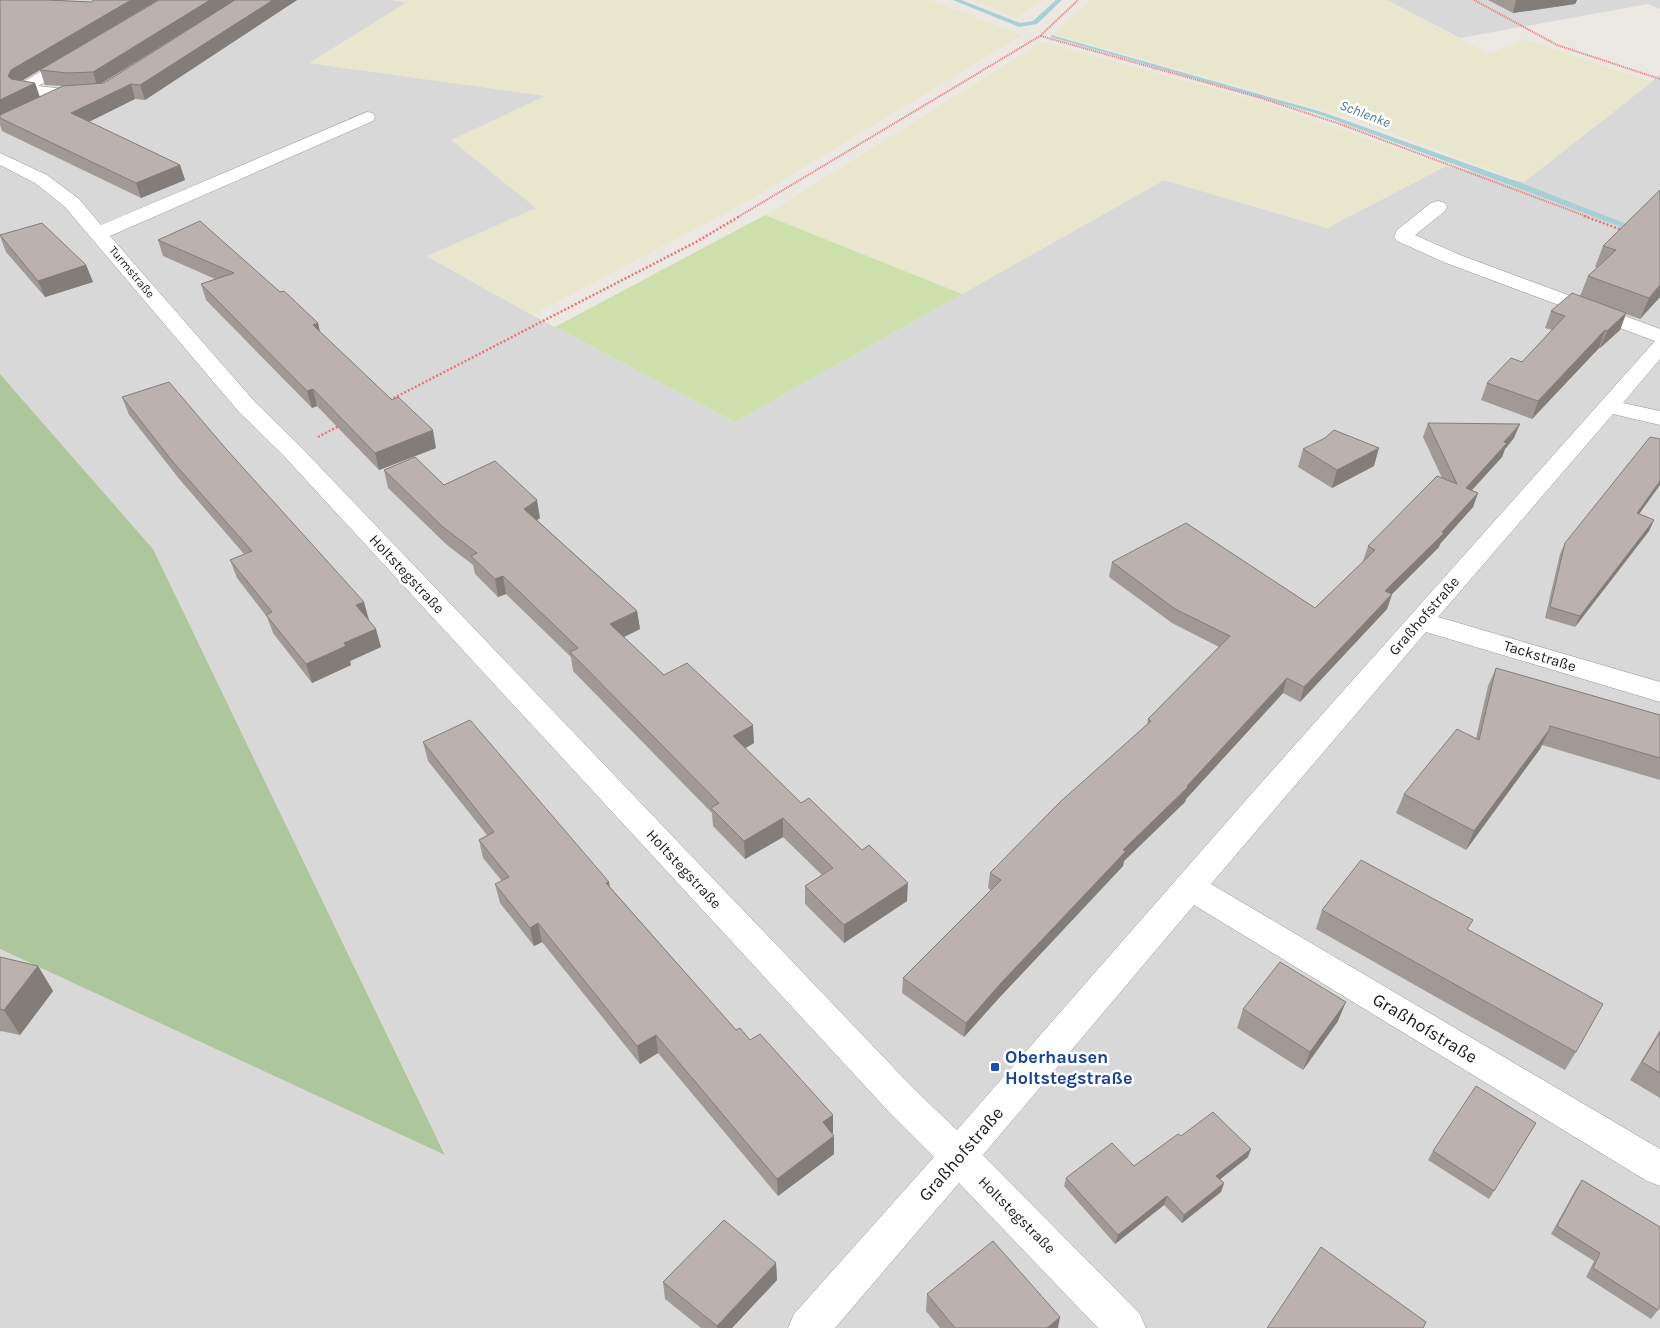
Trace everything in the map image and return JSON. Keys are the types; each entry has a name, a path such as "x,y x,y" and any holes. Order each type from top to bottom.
{"street":[{"path":"90,49 23,89 82,96 102,93"},
{"path":"36,108 63,95"},
{"path":"100,234 249,167 367,117"},
{"name":"Turmstraße","path":"0,158 41,179 72,203 247,406"},
{"path":"1438,207 1404,234 1404,237 1462,263 1660,336"},
{"name":"Graßhofstraße","path":"808,1328 1660,346"},
{"name":"Holtstegstraße","path":"247,406 291,450 901,1100 1008,1205 1126,1328"},
{"path":"1608,406 1660,418"},
{"name":"Tackstraße","path":"1420,621 1660,692"},
{"name":"Graßhofstraße","path":"1190,887 1660,1169"}],"path":[{"path":"384,403 696,242 1040,36 1078,0"},
{"path":"1474,0 1557,45 1660,79"},
{"path":"1040,36 1261,98 1340,124 1623,231"},
{"path":"291,450 342,425"}],"shaded area":[{"path":"0,0 393,0 407,2 310,63 546,96 537,208 428,257 532,315 735,422 1164,180 1327,228 1446,166 1524,182 1660,75 1660,1328 0,1328 0,949 445,1154 153,549 0,374"},
{"path":"1387,0 1660,0 1660,9 1648,4 1460,38"}],"green space":[{"path":"393,0 930,0 1022,35 750,200 532,315 427,256 536,208 451,140 545,96 309,63 406,3"},
{"path":"973,0 1044,0 1016,18"},
{"path":"1090,0 1386,0 1489,54 1524,39 1652,82 1524,182 1351,118 1053,34"},
{"path":"1042,42 1259,101 1446,166 1327,228 1164,180 962,294 765,215"},
{"path":"765,215 962,294 735,422 555,327"},
{"path":"0,374 153,549 445,1155 0,949"}],"building":[{"path":"0,0 91,2 94,0 131,0 11,70 8,76 11,79 35,83 0,100"},
{"path":"159,0 210,0 93,72 67,73 40,70"},
{"path":"235,0 273,0 140,85 131,84 71,113 180,165 136,183 0,118 0,115 63,86 104,83"},
{"path":"1660,190 1660,285 1649,298 1588,276 1616,250 1603,246"},
{"path":"200,221 280,292 284,291 318,323 313,325 392,400 398,397 433,430 375,453 313,389 307,391 201,284 234,273 158,240"},
{"path":"42,223 86,265 38,281 0,235"},
{"path":"1572,293 1626,313 1607,331 1605,330 1538,401 1487,383 1511,358 1522,362 1565,316 1551,311"},
{"path":"169,382 227,450 364,602 356,605 376,629 344,643 346,646 306,664 266,615 272,612 230,560 252,551 173,462 122,397"},
{"path":"1428,423 1520,424 1504,442 1507,443 1466,488 1478,493 1442,532 1444,533 1385,591 1392,594 1304,687 1287,678 1188,787 1123,850 1126,851 1001,983 966,1023 903,978 1001,880 990,873 1060,802 1151,721 1148,719 1230,636 1175,609 1112,562 1186,523 1315,608 1375,550 1368,546 1437,476 1457,484"},
{"path":"1334,430 1379,448 1337,470 1303,449 1325,438"},
{"path":"1650,437 1660,439 1660,481 1637,513 1654,520 1580,616 1550,607 1565,543"},
{"path":"415,457 444,485 495,461 537,500 524,509 637,611 610,624 664,675 687,663 753,725 733,736 801,803 809,798 862,850 869,845 908,883 844,925 805,886 833,868 783,818 744,841 711,808 719,803 570,652 578,648 503,576 495,579 471,556 477,553 443,527 384,470"},
{"path":"1496,668 1660,715 1660,758 1550,726 1549,730 1474,831 1404,794 1457,729 1479,740"},
{"path":"470,720 609,882 606,883 736,1030 740,1028 750,1040 760,1034 833,1115 823,1122 834,1136 777,1179 656,1035 637,1046 538,923 530,928 495,884 509,877 479,840 494,832 423,742"},
{"path":"1361,860 1473,920 1467,929 1603,1004 1576,1052 1322,910"},
{"path":"0,957 38,966 4,1010 0,1009"},
{"path":"1280,962 1346,1002 1310,1052 1243,1009"},
{"path":"1660,1032 1660,1073 1642,1062"},
{"path":"1476,1086 1536,1123 1494,1191 1433,1151"},
{"path":"1213,1112 1251,1149 1216,1176 1224,1183 1184,1215 1167,1196 1118,1235 1066,1178 1112,1143 1134,1166 1178,1134 1181,1136"},
{"path":"1582,1180 1660,1227 1660,1306 1658,1310 1593,1268 1600,1253 1557,1226"},
{"path":"724,1220 776,1263 717,1326 663,1282"},
{"path":"993,1241 1060,1317 1047,1328 955,1328 927,1294"},
{"path":"1321,1247 1426,1322 1423,1328 1267,1328"}],"waterway":[{"name":"Schlenke","path":"956,0 1019,25 1035,23 1059,0"},
{"name":"Schlenke","path":"1053,36 1320,113 1521,186 1660,240"}],"place":[{"name":"Oberhausen Holtstegstraße","path":"995,1067"}]}
